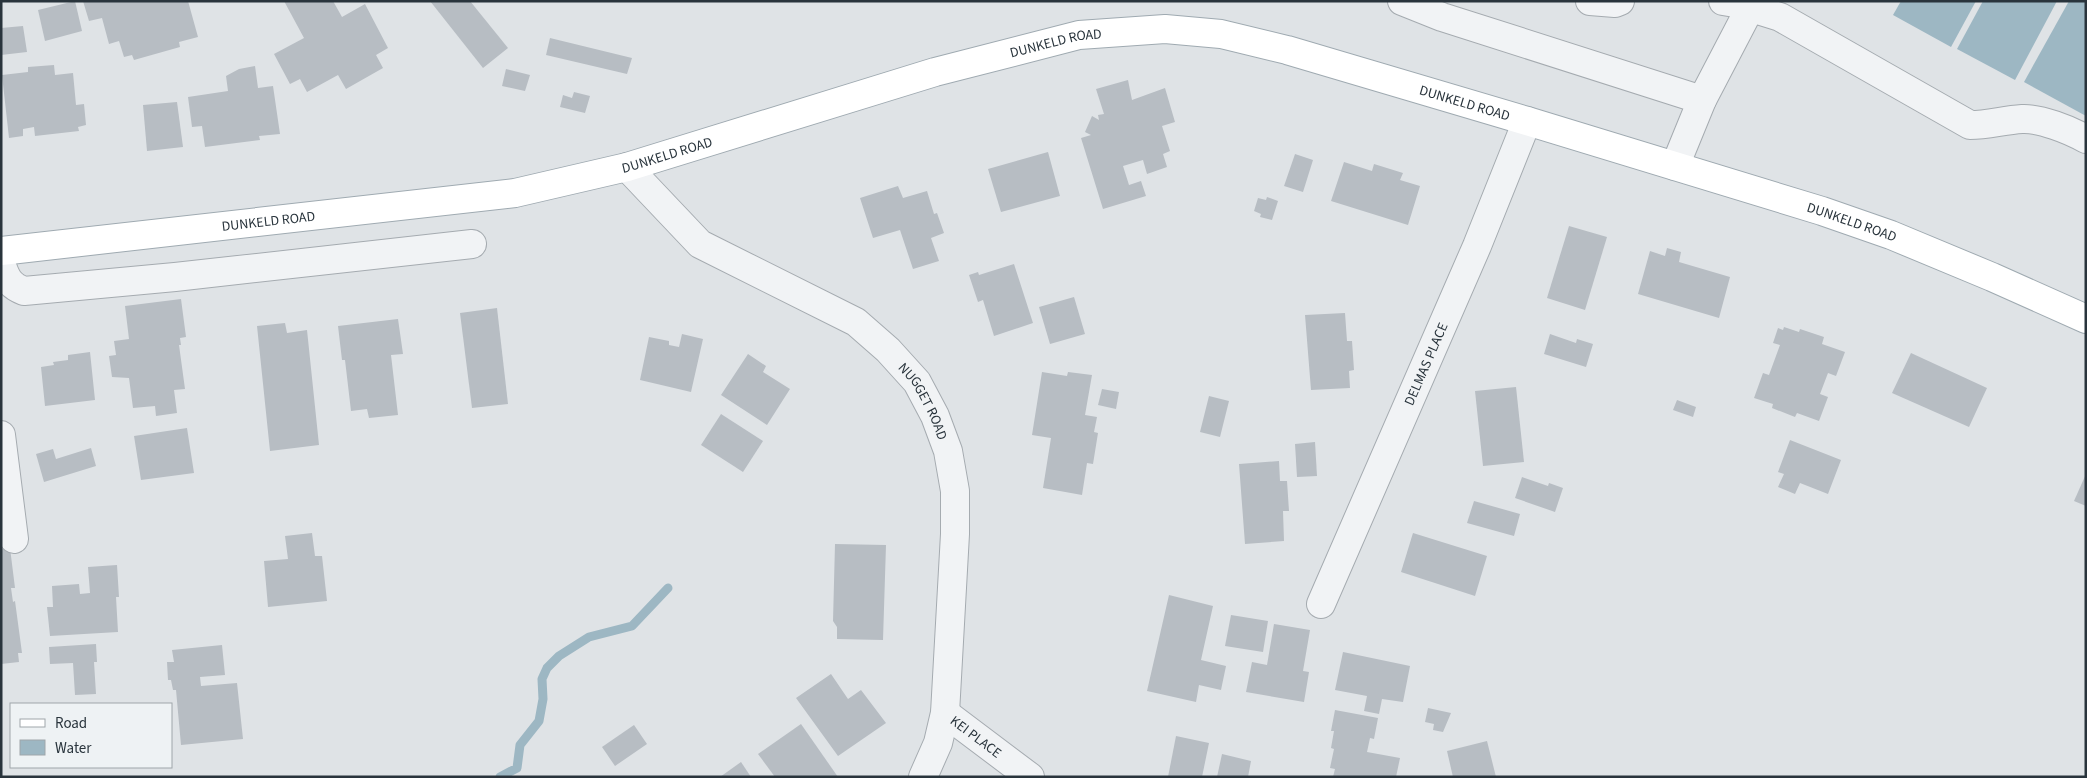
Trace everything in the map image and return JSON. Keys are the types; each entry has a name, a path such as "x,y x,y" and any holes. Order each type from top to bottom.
{"main road":[{"name":"DUNKELD ROAD","path":"1,251 515,193 627,166 935,72 1079,35 1165,29 1221,34 1287,50 1527,121 1822,212 1891,235 2086,319"}],"street":[{"path":"1402,1 1442,17 1702,100"},
{"path":"1590,1 1615,3 1620,1"},
{"path":"1675,166 1702,100 1736,3 1784,9 1970,124 1989,125 2024,119 2067,128 2086,139"},
{"name":"DELMAS PLACE","path":"1321,604 1477,246 1527,121"},
{"name":"NUGGET ROAD","path":"627,166 700,244 856,322 888,350 917,382 935,416 948,451 955,491 955,534 945,713 938,743 923,777"},
{"path":"1,263 7,280 14,287 24,291 184,276 472,244"},
{"path":"1,435 14,539"},
{"name":"KEI PLACE","path":"945,713 1030,777"}],"water":[{"path":"1901,1 1976,1 1951,47 1893,15"},
{"path":"1983,1 2057,1 2015,80 1957,49"},
{"path":"2069,1 2086,1 2086,116 2024,82"}],"building":[{"path":"75,1 82,31 45,41 38,10"},
{"path":"83,1 188,1 198,37 179,42 180,47 134,60 132,55 124,57 119,41 109,44 102,18 89,21"},
{"path":"284,1 333,1 342,17 365,4 388,48 376,55 383,68 346,89 338,75 307,92 300,79 290,84 274,54 304,38"},
{"path":"430,1 470,1 508,48 483,68"},
{"path":"23,26 27,52 1,55 1,28"},
{"path":"550,38 632,58 627,74 546,55"},
{"path":"54,65 55,75 73,73 76,105 84,104 86,125 78,127 79,131 35,136 34,127 23,129 23,136 9,138 2,75 28,72 28,67"},
{"path":"255,66 258,88 273,86 280,134 259,136 260,140 205,147 202,126 192,127 188,97 228,91 226,76 239,69"},
{"path":"506,69 530,75 525,91 502,86"},
{"path":"1128,80 1132,100 1165,88 1175,122 1162,126 1170,151 1163,154 1167,167 1147,174 1143,160 1123,166 1129,185 1141,181 1146,196 1103,209 1081,138 1091,135 1085,132 1092,116 1099,120 1098,115 1104,114 1096,89"},
{"path":"574,92 590,96 585,113 560,107 563,95 572,98"},
{"path":"177,102 183,147 147,151 143,105"},
{"path":"1048,152 1060,196 1001,212 988,169"},
{"path":"1295,154 1313,160 1303,192 1284,186"},
{"path":"1344,162 1372,171 1374,164 1403,173 1400,180 1420,186 1408,225 1331,201"},
{"path":"898,186 903,198 927,191 934,214 937,213 944,233 931,238 939,261 913,269 900,230 873,238 860,198"},
{"path":"1267,197 1278,201 1272,220 1260,217 1261,214 1254,211 1258,198 1266,200"},
{"path":"1569,226 1607,237 1585,310 1547,298"},
{"path":"1667,248 1681,252 1679,262 1730,277 1719,318 1638,294 1650,251 1665,256"},
{"path":"1014,264 1033,323 994,336 983,300 978,302 969,275 978,272 979,275"},
{"path":"1074,297 1085,334 1050,344 1039,307"},
{"path":"181,299 186,337 180,338 181,345 179,345 185,389 174,390 177,413 156,416 155,406 133,408 129,378 112,377 109,356 116,355 114,341 129,339 125,306"},
{"path":"497,308 508,404 472,408 460,313"},
{"path":"1345,313 1347,341 1352,341 1354,370 1349,371 1350,388 1311,390 1305,315"},
{"path":"398,319 403,354 391,355 398,415 369,418 367,409 351,411 345,360 342,360 338,326"},
{"path":"285,323 287,333 307,330 319,445 270,451 257,326"},
{"path":"1784,327 1799,332 1800,329 1824,337 1822,344 1845,352 1836,376 1828,373 1820,394 1828,397 1819,421 1797,413 1795,417 1772,408 1773,404 1754,398 1763,373 1769,375 1780,345 1773,343 1778,328 1783,330"},
{"path":"682,334 703,339 691,392 640,380 649,337 669,341 669,345 679,347"},
{"path":"1550,334 1576,343 1577,339 1593,344 1586,367 1544,354"},
{"path":"90,352 95,400 45,406 41,367 54,365 53,362 68,360 68,355"},
{"path":"1911,353 1987,388 1969,427 1892,393"},
{"path":"748,354 766,366 763,372 790,389 767,425 721,395"},
{"path":"1042,372 1067,376 1068,372 1092,375 1085,415 1097,417 1094,432 1098,433 1093,464 1087,463 1082,495 1043,488 1051,438 1032,435"},
{"path":"1516,387 1524,462 1483,466 1475,391"},
{"path":"1102,389 1119,392 1116,409 1098,405"},
{"path":"1209,396 1229,401 1220,437 1200,432"},
{"path":"1677,400 1696,407 1693,417 1673,410"},
{"path":"721,414 763,441 743,472 701,445"},
{"path":"187,428 194,473 141,480 134,436"},
{"path":"1790,440 1841,460 1828,494 1800,483 1795,494 1778,487 1784,474 1778,472"},
{"path":"1315,442 1317,476 1297,477 1295,444"},
{"path":"91,448 96,466 44,482 36,454 53,449 56,459"},
{"path":"1279,461 1280,481 1287,481 1289,511 1283,511 1284,541 1245,544 1239,464"},
{"path":"2086,474 2086,506 2074,501"},
{"path":"1522,477 1548,486 1549,483 1563,488 1555,512 1515,498"},
{"path":"1474,501 1520,514 1514,536 1467,523"},
{"path":"312,533 315,556 322,556 327,601 268,607 264,561 288,559 285,536"},
{"path":"1413,533 1487,556 1475,596 1401,572"},
{"path":"835,544 886,545 883,640 837,639 837,627 833,621"},
{"path":"10,548 15,588 11,588 13,602 15,601 22,653 18,653 19,662 1,664 1,549"},
{"path":"117,565 119,597 116,597 118,632 50,636 47,607 53,607 52,586 79,584 80,594 90,593 88,567"},
{"path":"1169,595 1213,606 1201,660 1226,666 1221,690 1199,685 1196,702 1147,691"},
{"path":"1231,615 1268,621 1263,652 1225,646"},
{"path":"1274,624 1310,630 1303,671 1309,672 1304,702 1246,692 1252,662 1267,665"},
{"path":"96,644 97,662 94,662 96,694 75,695 73,663 50,664 49,647"},
{"path":"222,645 225,675 200,677 201,686 237,683 243,739 181,745 176,690 173,690 171,680 168,680 167,662 174,662 172,650"},
{"path":"1343,652 1410,666 1403,702 1382,699 1379,714 1364,711 1367,696 1335,690"},
{"path":"831,674 848,699 861,690 886,723 838,756 796,698"},
{"path":"1428,708 1451,713 1443,732 1433,730 1434,724 1425,722"},
{"path":"1335,710 1378,718 1374,739 1370,738 1367,752 1400,758 1396,777 1333,777 1335,769 1330,768 1334,749 1331,748 1334,731 1331,731"},
{"path":"801,724 838,777 775,777 758,754"},
{"path":"634,725 647,744 615,766 602,747"},
{"path":"1176,736 1209,743 1202,777 1168,777"},
{"path":"1487,741 1496,777 1453,777 1447,751"},
{"path":"1222,754 1251,761 1248,777 1217,777"},
{"path":"741,762 751,777 720,777"}],"waterway":[{"path":"500,777 517,768 520,745 539,721 543,699 542,679 547,668 559,656 589,637 632,626 668,588"}]}
